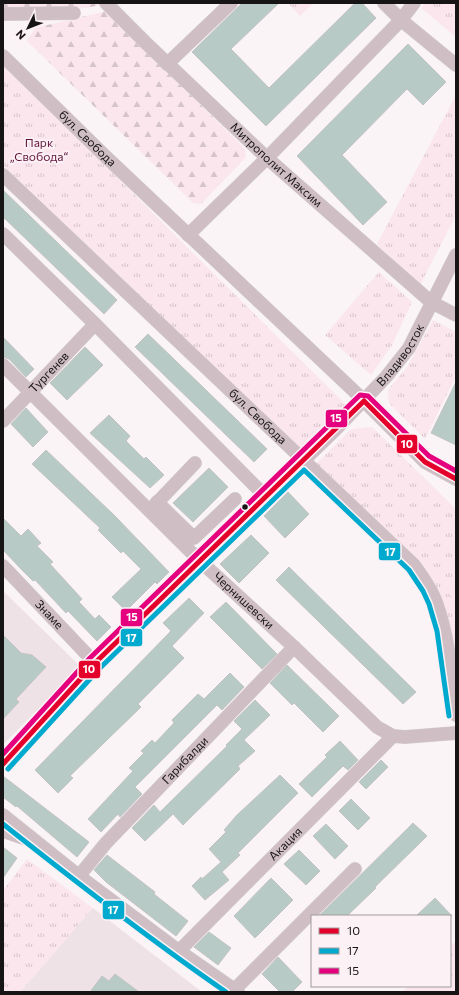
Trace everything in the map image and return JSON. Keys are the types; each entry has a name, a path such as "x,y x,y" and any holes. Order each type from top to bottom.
{"street":[{"name":"Митрополит Максим","path":"106,3 167,64 266,158 431,302 456,315"},
{"path":"167,64 231,3"},
{"path":"384,3 401,20 456,65"},
{"path":"188,235 266,158 401,20 414,3"},
{"path":"3,14 74,13"},
{"name":"бул. Свобода","path":"3,56 426,462 456,479"},
{"name":"бул. Свобода","path":"3,175 414,565 425,580 436,601 443,625 456,715"},
{"path":"3,234 95,324 265,496"},
{"name":"Владивосток","path":"3,764 95,663 265,496 304,460 364,401 386,377 409,348 456,255"},
{"name":"Тургенев","path":"3,422 95,324"},
{"name":"Чернишевски","path":"3,365 153,506 200,561 294,647 377,727 393,736 405,737 456,733"},
{"path":"195,463 153,506 194,538 235,499"},
{"name":"Знаме","path":"3,566 95,663"},
{"name":"Гарибалди","path":"79,876 106,843 294,647"},
{"name":"Акация","path":"179,951 393,736"},
{"path":"3,815 79,876 179,951 236,991 355,869"},
{"path":"3,831 18,837 34,840"}],"shaded area":[{"path":"3,591 80,666 3,745"},
{"path":"93,908 202,992 20,992"}],"green space":[{"path":"3,3 101,3 101,5 73,10 3,10"},
{"path":"310,3 312,5 300,16 289,4"},
{"path":"425,3 456,3 456,37 421,8"},
{"path":"107,11 245,149 246,157 201,204 193,203 27,41 35,28"},
{"name":"Парк „Свобода“","path":"3,64 348,407 302,455 3,165"},
{"path":"456,95 456,215 420,285 377,244"},
{"path":"379,272 412,302 392,345 371,375 325,335"},
{"path":"433,320 456,332 456,376 425,439 389,403 388,390 407,367"},
{"path":"372,427 456,509 456,721 421,567 315,465 351,429"},
{"path":"456,583 456,601 447,592"},
{"path":"27,859 93,908 20,992 3,992 3,891"},
{"path":"456,941 456,992 402,992 408,987 451,987 451,945"}],"building":[{"path":"242,3 279,3 231,49 269,88 355,3 362,3 376,18 266,126 192,52"},
{"path":"408,44 446,82 423,105 407,89 342,155 387,202 363,225 297,156"},
{"path":"3,190 117,300 104,314 3,217"},
{"path":"148,334 267,449 254,462 135,347"},
{"path":"3,337 34,369 26,377 9,359 3,357"},
{"path":"85,347 103,365 67,400 50,383"},
{"path":"456,382 456,445 431,433"},
{"path":"26,408 48,432 33,447 11,424"},
{"path":"109,415 130,436 126,441 144,459 146,457 164,475 150,488 90,433"},
{"path":"46,450 114,515 169,572 157,584 155,582 126,611 112,597 141,569 123,551 121,553 98,530 100,528 32,464"},
{"path":"209,468 228,487 193,522 173,503"},
{"path":"288,492 309,514 285,538 264,516"},
{"path":"3,518 21,536 28,529 41,543 37,546 53,562 50,564 82,599 79,602 95,619 99,615 111,627 97,641 68,611 66,613 35,580 33,581 3,550"},
{"path":"251,535 269,553 239,583 220,564"},
{"path":"289,567 416,692 403,704 276,580"},
{"path":"189,598 204,613 172,646 184,658 138,704 141,707 70,776 73,778 58,793 35,770 171,631 163,623"},
{"path":"226,602 277,654 262,669 210,617"},
{"path":"3,635 21,653 32,655 46,667 16,699 19,702 3,719"},
{"path":"287,665 339,716 323,732 294,703 292,705 270,683"},
{"path":"230,673 244,687 222,710 217,705 135,787 142,794 120,817 118,814 101,832 88,819 133,771 129,768 144,753 141,751 152,740 155,743 174,723 172,720 198,694 204,699"},
{"path":"255,700 270,715 244,740 255,751 238,766 240,769 183,825 173,814 145,841 132,828 154,805 160,812 227,746 226,745 242,729 234,721"},
{"path":"340,741 358,760 348,770 343,766 312,797 299,784 327,757 325,755"},
{"path":"381,760 388,767 366,789 359,782"},
{"path":"280,775 298,793 238,853 240,855 222,872 229,880 205,900 192,886 221,862 209,849 226,832 224,830 237,815"},
{"path":"3,776 89,842 77,857 17,806 16,807 3,797"},
{"path":"351,799 370,818 358,830 339,811"},
{"path":"413,823 427,836 348,915 320,915"},
{"path":"326,824 348,846 335,859 313,836"},
{"path":"3,847 17,858 3,878"},
{"path":"299,850 320,871 306,885 284,864"},
{"path":"107,855 155,892 154,894 188,921 176,936 106,882 94,870"},
{"path":"271,878 293,900 255,938 234,916"},
{"path":"435,898 452,916 451,915 417,915"},
{"path":"209,932 231,948 218,965 194,947"},
{"path":"278,957 302,982 292,992 280,992 262,974"},
{"path":"115,974 139,992 90,992 102,976 109,981"}],"transit line":[{"name":"15","path":"3,754 90,658 360,395 368,396 429,456 456,471"},
{"name":"10","path":"364,401 425,462 456,479"},
{"name":"10","path":"3,764 95,663 364,401"},
{"name":"17","path":"8,769 100,668 304,470 409,570 423,591 429,604 437,631 449,716"},
{"name":"17","path":"3,824 113,910 226,992"}]}
